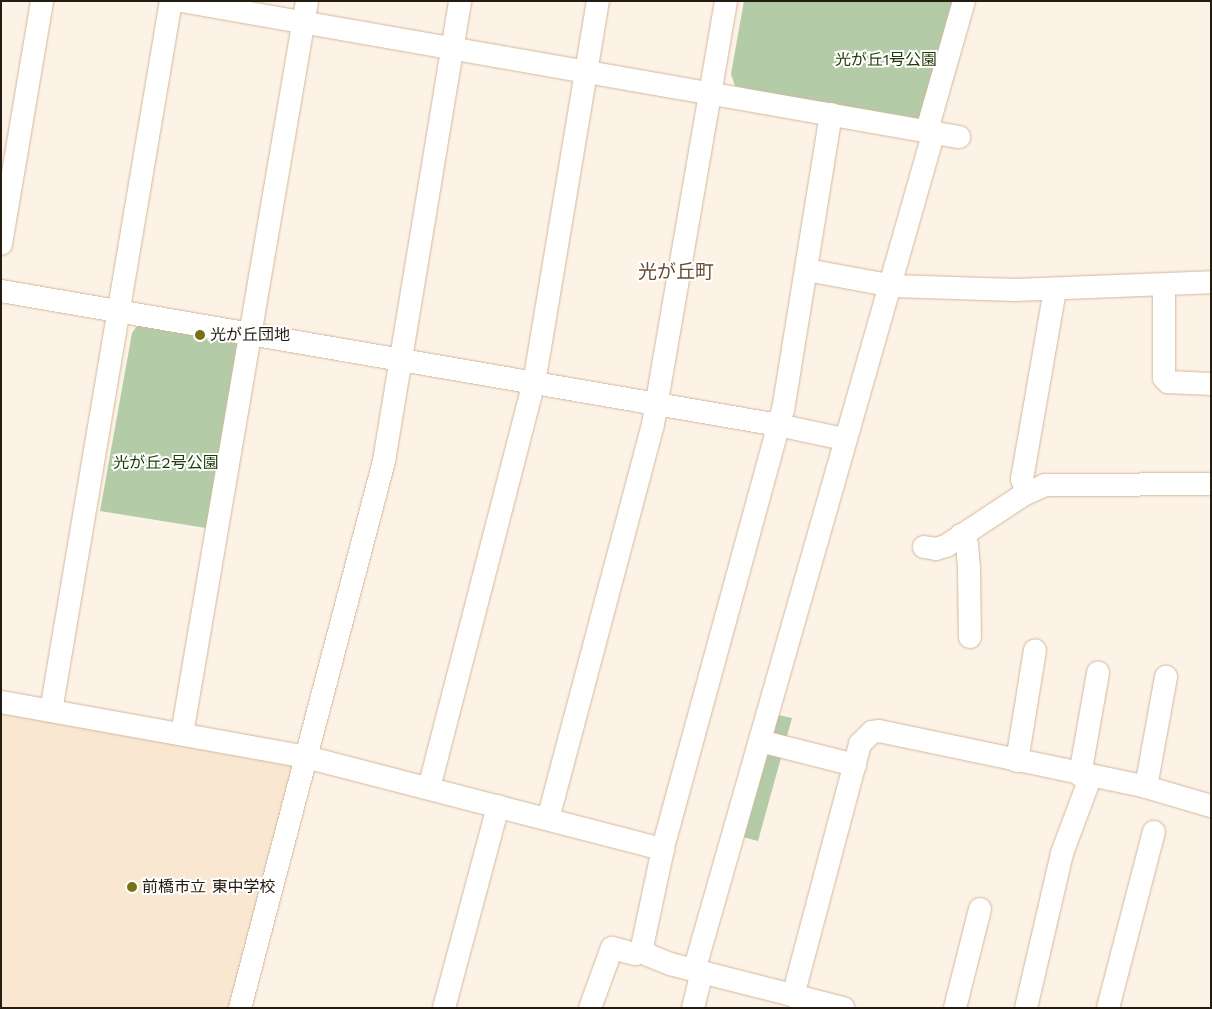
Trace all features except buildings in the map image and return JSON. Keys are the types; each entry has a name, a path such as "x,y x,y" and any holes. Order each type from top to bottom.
{"street":[{"path":"1,244 42,1"},
{"path":"51,712 170,1"},
{"path":"181,1 305,12 452,47 959,137"},
{"path":"240,1008 384,461 460,1"},
{"path":"429,788 534,383 598,1"},
{"path":"548,818 657,406 726,1"},
{"path":"692,1008 698,972 760,741 844,439 889,286 964,1"},
{"path":"182,734 305,12"},
{"path":"644,952 642,941 663,849 778,425 807,270 831,114"},
{"path":"807,270 889,286 1056,289 1211,282"},
{"path":"1164,285 1164,378 1168,382 1211,384"},
{"path":"1026,493 1022,479 1056,289"},
{"path":"1,291 118,309 657,406 778,425 844,439"},
{"path":"924,547 936,549 1026,493 1057,482 1099,487 1211,484"},
{"path":"961,535 967,545 970,637"},
{"path":"1017,761 1035,650"},
{"path":"1026,1008 1062,853 1085,776 1098,673"},
{"path":"1146,787 1166,677"},
{"path":"1,702 306,757 663,849"},
{"path":"793,996 855,765 865,737 879,731 1209,801"},
{"path":"760,741 855,765"},
{"path":"446,1008 498,806"},
{"path":"1108,1008 1154,832"},
{"path":"955,1008 980,908"},
{"path":"590,1008 612,948 635,954 644,952 655,959 698,972 843,1008"}],"shaded area":[{"name":"前橋市立 東中学校","path":"1,712 295,766 231,1008 1,1008"}],"green space":[{"name":"光が丘1号公園","path":"744,1 964,1 927,130 735,86 731,74"},
{"name":"光が丘2号公園","path":"141,320 243,345 212,529 100,511 132,333"},
{"path":"774,714 792,718 758,841 739,836"}],"place":[{"name":"光が丘団地","path":"200,335"},
{"name":"前橋市立 東中学校","path":"132,887"}],"district":[{"name":"光が丘町","path":"676,272"}]}
